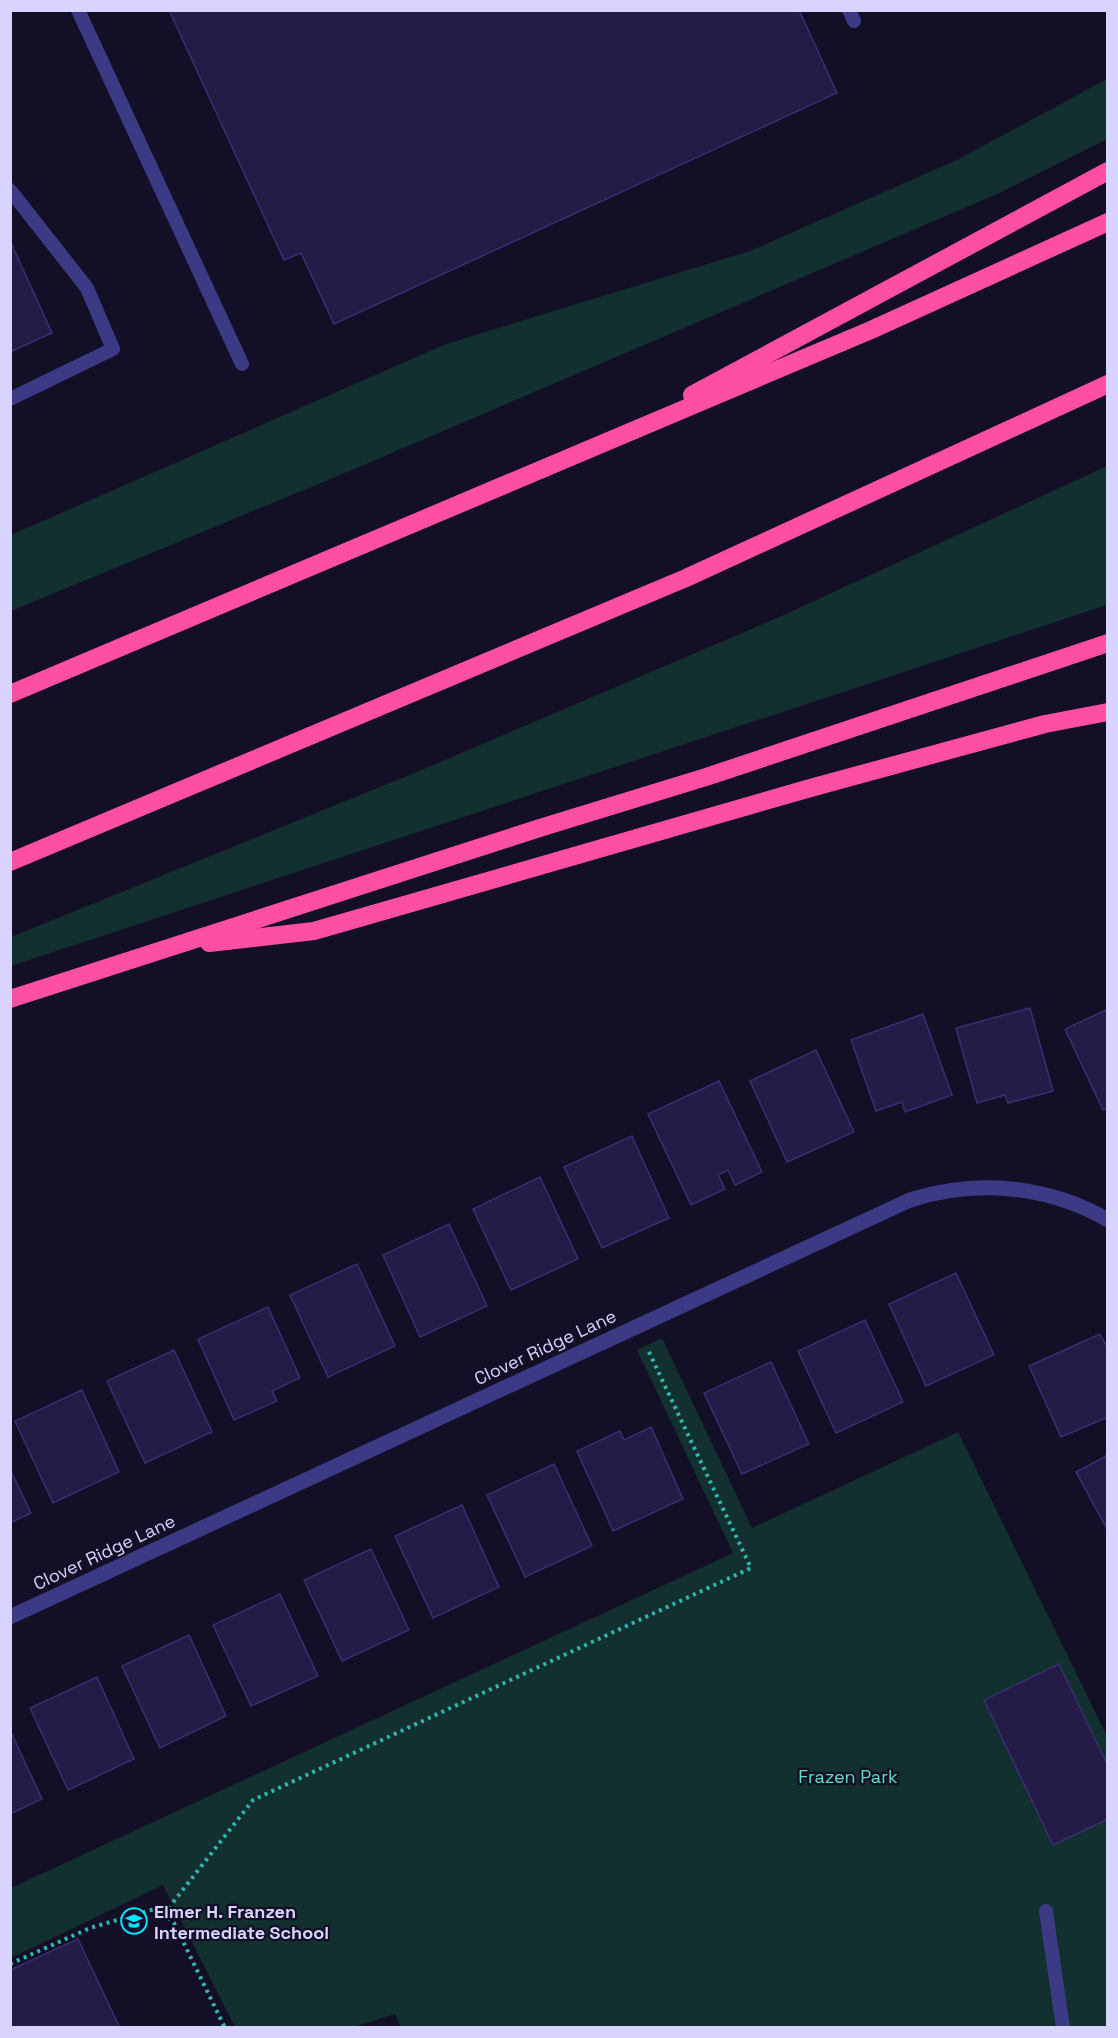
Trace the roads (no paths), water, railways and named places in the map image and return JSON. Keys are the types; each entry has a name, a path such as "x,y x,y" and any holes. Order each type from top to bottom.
{"highway":[{"path":"590,449 1107,171"},
{"path":"10,694 871,330 1107,222"},
{"path":"10,862 686,578 1107,384"},
{"path":"10,999 543,827 706,777 1107,643"},
{"path":"172,947 314,931 837,781 1045,724 1107,712"}],"street":[{"name":"Clover Ridge Lane","path":"10,1617 910,1200 935,1193 976,1188 1033,1191 1107,1220"}],"lane":[{"path":"78,10 242,364"},
{"path":"10,190 87,288 113,349 10,399"},
{"path":"1046,1911 1063,2028"}],"place":[{"name":"Elmer H. Franzen Intermediate School","path":"134,1921"}],"park label":[{"name":"Frazen Park","path":"848,1776"}]}
